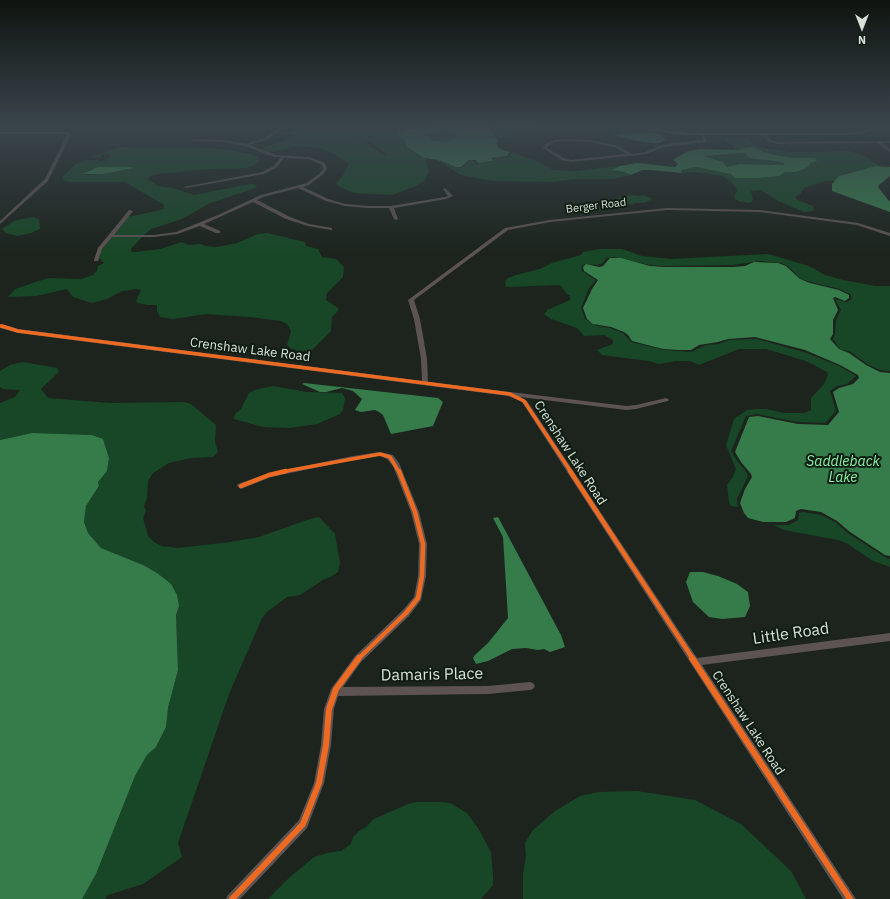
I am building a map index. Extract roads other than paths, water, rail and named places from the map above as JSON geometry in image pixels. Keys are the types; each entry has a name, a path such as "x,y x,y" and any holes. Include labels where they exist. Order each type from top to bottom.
{"street":[{"path":"0,223 42,185 52,169"},
{"path":"186,187 263,173 271,169"},
{"path":"110,236 164,236 200,224 272,193 308,184 325,169"},
{"path":"300,187 327,200 345,205 368,207 391,206 451,196 445,189"},
{"path":"253,200 288,218 308,225 330,228"},
{"path":"391,206 396,219"},
{"name":"Berger Road","path":"425,383 426,371 424,359 417,320 411,300 507,229 550,221 666,209 760,211 858,224 890,235"},
{"path":"96,260 100,249 131,211"},
{"path":"200,224 218,232"},
{"name":"Crenshaw Lake Road","path":"0,326 18,331 510,394 524,401 850,899"},
{"path":"510,394 626,408 666,400"},
{"path":"232,899 303,824 319,782 326,745 329,709 336,689 358,660 406,613 418,598 422,576 423,544 415,512 396,465 390,457 380,454 353,458 269,476 240,486"},
{"name":"Little Road","path":"696,662 890,637"},
{"name":"Damaris Place","path":"335,692 488,690 530,686"}],"water":[{"path":"94,169 128,169 104,174 82,174"},
{"path":"686,169 681,170 682,173 642,170 631,175 612,170"},
{"path":"706,169 804,169 797,172 785,172 779,176 757,178 735,178 731,174"},
{"path":"865,169 890,169 890,176 878,187 890,202 890,212 832,191 832,184 839,176"},
{"name":"Saddleback Lake","path":"610,258 621,258 650,266 665,267 734,267 745,266 754,262 778,263 786,266 800,279 839,290 849,295 849,298 845,301 835,297 833,298 838,310 833,320 833,334 830,339 839,349 849,353 866,365 880,372 890,373 890,556 885,555 850,532 837,521 821,512 801,509 796,511 795,518 786,522 763,522 748,518 740,503 745,489 752,477 735,452 749,417 758,416 798,424 828,425 839,412 833,392 839,388 853,384 859,378 858,375 840,365 805,350 755,337 728,339 699,345 691,350 663,349 632,341 624,332 611,327 593,324 587,319 583,308 598,280 584,271 583,267 586,264 599,267 603,266"},
{"path":"304,383 438,398 443,402 433,426 391,434 383,415 379,412 375,410 361,412 355,410 362,399 353,391 342,388 320,392 302,384"},
{"path":"32,433 92,435 103,439 109,458 107,471 98,482 99,486 86,506 84,522 88,533 101,548 143,565 157,573 171,584 177,595 179,606 176,615 178,670 168,708 166,727 156,747 147,755 135,776 96,874 82,899 0,899 0,440"},
{"path":"498,517 561,635 565,647 550,652 544,649 512,649 488,661 476,664 473,658 475,655 488,643 508,618 503,537 493,518"},
{"path":"690,572 703,572 718,576 737,584 748,592 750,606 745,617 722,619 709,617 693,602 686,582"}]}
